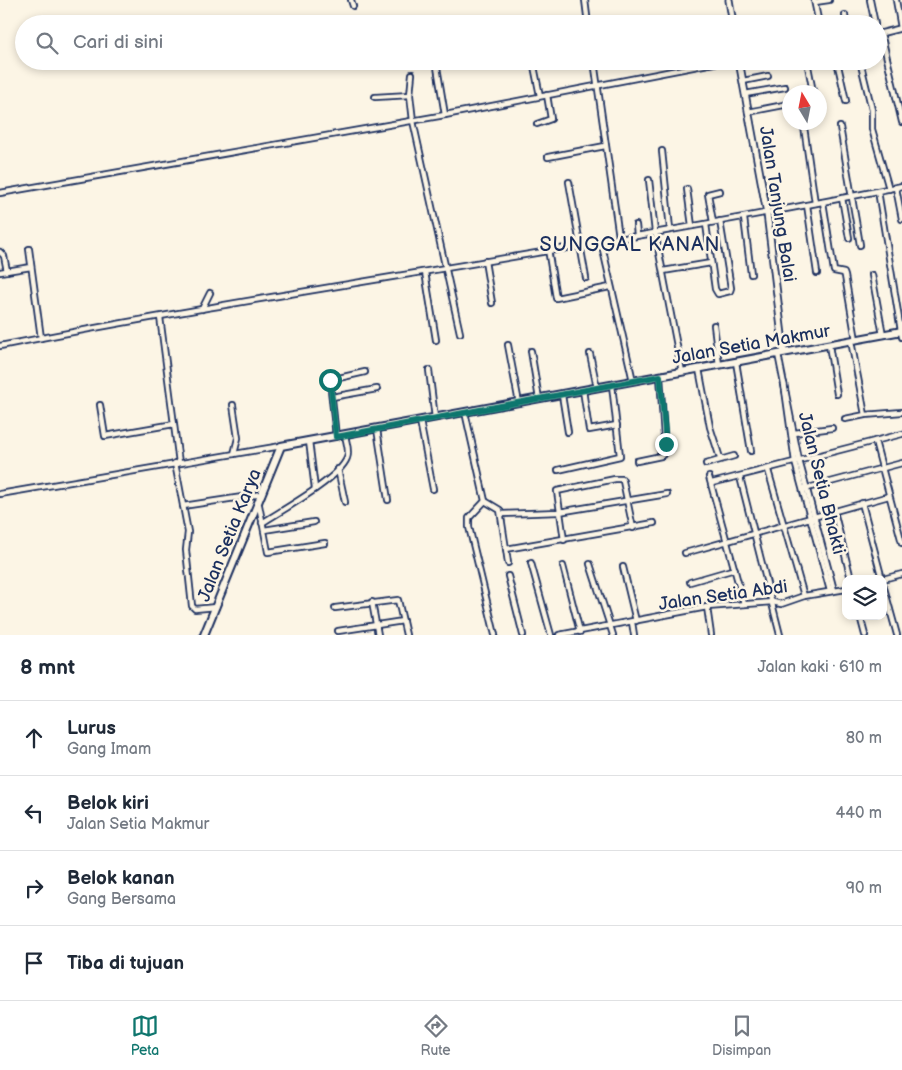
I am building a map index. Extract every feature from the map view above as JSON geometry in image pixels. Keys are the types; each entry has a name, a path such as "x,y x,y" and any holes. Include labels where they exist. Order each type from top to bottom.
{"main road":[{"name":"Jalan Setia Makmur","path":"281,446 829,344 902,333"},
{"name":"Jalan Setia Karya","path":"204,635 259,505 281,446"}],"street":[{"path":"351,0 353,6"},
{"path":"584,0 586,15"},
{"path":"729,0 732,15"},
{"path":"817,15 815,1 829,0"},
{"path":"870,0 873,15"},
{"path":"887,31 902,28 896,0"},
{"path":"887,61 902,122"},
{"path":"437,70 445,116"},
{"path":"535,70 540,96"},
{"path":"595,70 619,237"},
{"path":"0,193 445,116 676,70"},
{"name":"Jalan Tanjung Balai","path":"741,70 766,213 781,353"},
{"path":"809,70 812,85"},
{"path":"839,70 846,100"},
{"path":"862,70 872,110 872,129 889,189"},
{"path":"412,74 410,95 413,121 460,333"},
{"path":"743,81 768,76"},
{"path":"745,94 782,88"},
{"path":"375,97 410,95"},
{"path":"536,124 551,119 547,95"},
{"path":"748,112 782,105"},
{"path":"840,127 860,245"},
{"path":"804,130 816,203"},
{"path":"548,157 605,146"},
{"path":"662,151 670,229"},
{"path":"649,180 655,232 682,372"},
{"path":"569,182 586,278"},
{"path":"0,346 548,249 744,218 902,186"},
{"path":"896,188 902,219"},
{"path":"687,189 692,226"},
{"path":"713,222 708,194 720,191"},
{"path":"878,191 902,333"},
{"path":"842,198 849,238"},
{"path":"823,202 834,271 845,276 865,416"},
{"path":"807,205 817,273"},
{"path":"744,218 751,274"},
{"path":"706,224 711,263 716,292 718,294 730,291 720,221"},
{"path":"636,225 637,235"},
{"path":"601,240 610,287 633,381"},
{"path":"28,249 41,338"},
{"path":"548,249 556,298 610,287"},
{"path":"0,252 4,256 7,271"},
{"path":"485,261 492,303"},
{"path":"663,271 711,263"},
{"path":"0,272 31,267"},
{"path":"425,272 436,340"},
{"path":"872,275 883,335"},
{"path":"202,309 210,297 210,293"},
{"path":"160,317 174,424 177,463 188,532 186,550 192,606 195,609 216,607"},
{"path":"714,325 719,365"},
{"path":"829,344 838,394"},
{"path":"508,345 519,403"},
{"path":"531,352 539,399"},
{"name":"Jalan Setia Bhakti","path":"781,353 797,461 832,591"},
{"path":"590,354 597,388"},
{"path":"736,362 751,451"},
{"path":"699,369 710,427 720,458"},
{"path":"429,370 436,418"},
{"path":"336,437 331,379 365,372"},
{"path":"637,461 665,454 660,376"},
{"path":"558,470 620,456 612,385"},
{"path":"332,397 377,389"},
{"path":"583,390 589,430 617,425"},
{"path":"562,395 568,432"},
{"path":"100,405 105,436 174,424"},
{"path":"233,405 238,438 234,454"},
{"path":"465,412 485,501"},
{"path":"845,419 902,412"},
{"name":"Jalan Setia Bhakti","path":"789,417 794,433 797,461"},
{"path":"420,421 433,489"},
{"path":"794,433 832,428"},
{"path":"377,429 388,500"},
{"path":"712,483 902,434"},
{"path":"262,524 315,489 338,468 348,454 345,435"},
{"path":"875,440 902,543"},
{"path":"309,441 315,489"},
{"path":"0,494 281,446"},
{"path":"706,464 720,458 734,456"},
{"path":"804,489 902,463"},
{"path":"338,468 345,502"},
{"path":"768,470 782,527 804,596"},
{"path":"709,476 744,604"},
{"path":"740,477 780,635"},
{"path":"564,540 557,494 559,489 615,479 622,479 633,528"},
{"path":"183,506 263,494"},
{"path":"501,514 559,512 666,494"},
{"path":"685,552 756,535 889,496"},
{"path":"485,501 497,507 501,514 508,563"},
{"path":"485,501 469,518 468,527 495,635"},
{"path":"862,503 881,575"},
{"path":"259,505 267,551 271,553 325,543"},
{"path":"834,511 850,575"},
{"path":"264,530 314,522"},
{"path":"506,550 654,523"},
{"path":"531,563 551,635"},
{"path":"590,564 613,635"},
{"path":"562,566 580,632"},
{"path":"623,567 634,622 634,635"},
{"path":"690,582 735,569"},
{"path":"887,578 902,574"},
{"path":"508,576 523,635"},
{"name":"Jalan Setia Abdi","path":"559,635 707,607 773,602 781,604 804,596 842,590"},
{"path":"887,599 897,635"},
{"path":"335,608 398,600 406,635"},
{"path":"372,602 378,635"},
{"path":"707,607 711,635"},
{"path":"861,620 865,635"},
{"path":"338,631 403,621"}],"district":[{"name":"SUNGGAL KANAN","path":"630,244"}],"route":[{"path":"330,380 336,437 481,408 519,403 660,376 666,444"}]}
